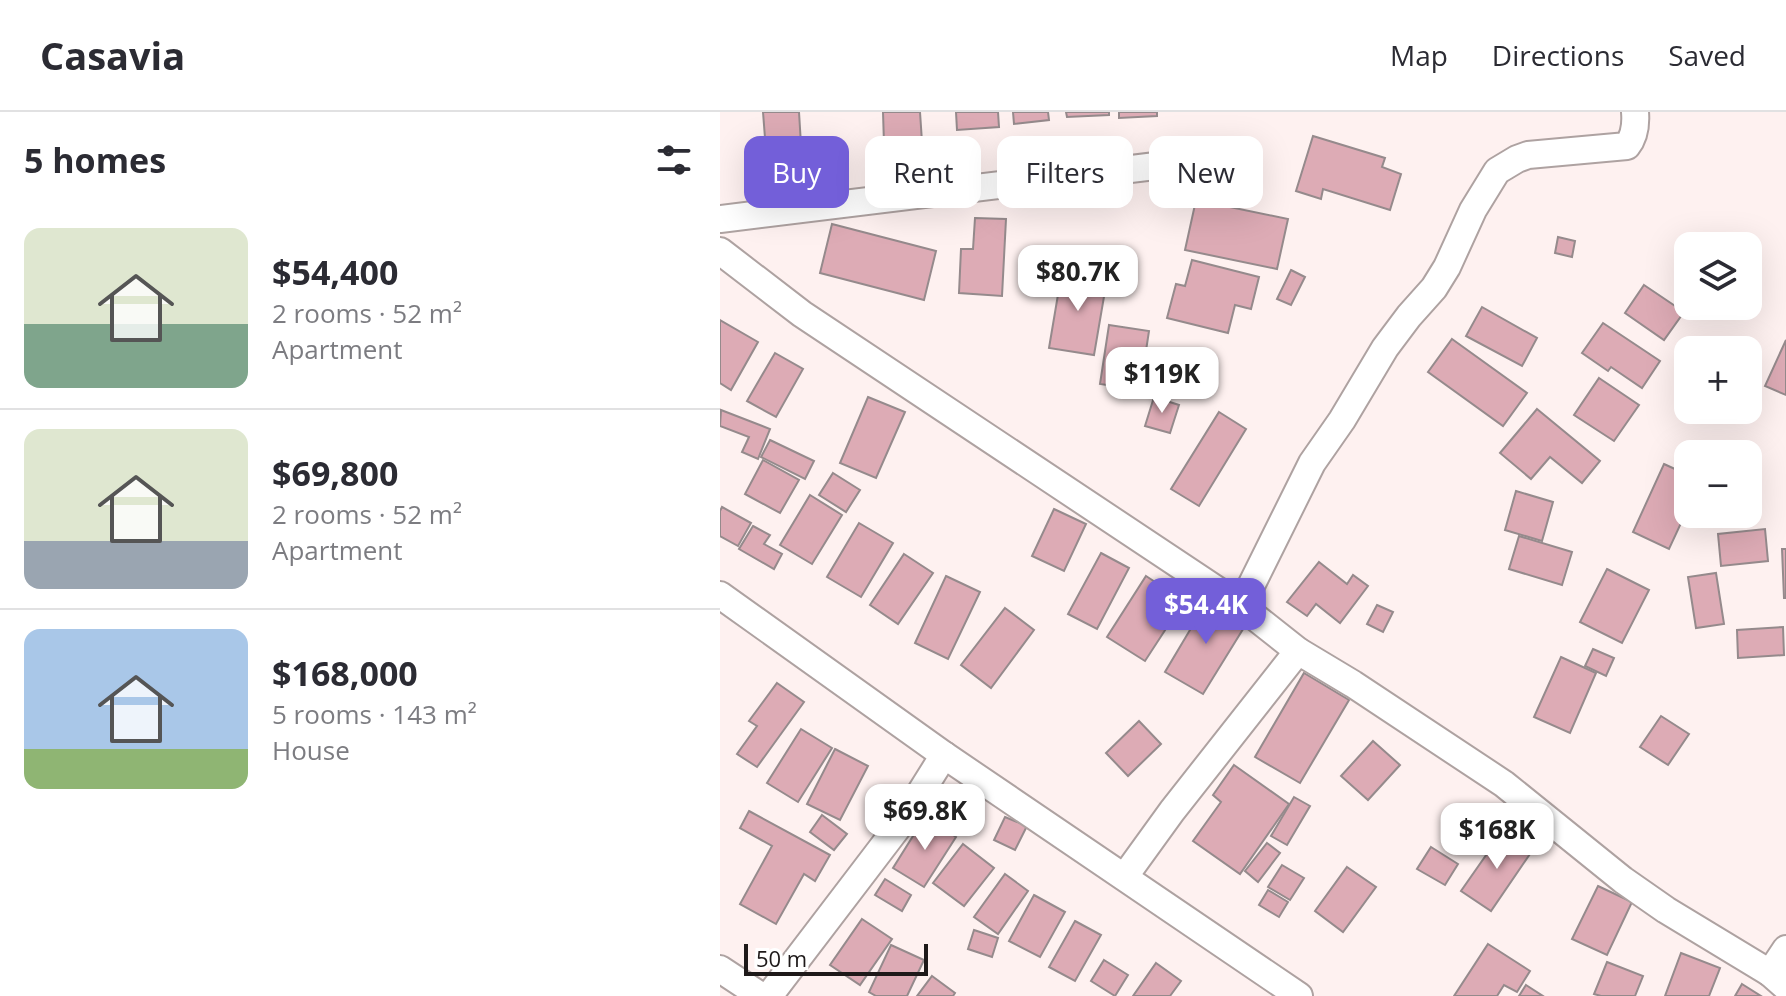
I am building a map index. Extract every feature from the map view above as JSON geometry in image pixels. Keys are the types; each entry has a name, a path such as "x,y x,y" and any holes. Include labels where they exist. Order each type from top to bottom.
{"street":[{"path":"1241,606 1312,463 1385,348 1434,288 1473,210 1497,171 1528,155 1627,146 1633,136 1635,112"},
{"path":"720,219 1149,167"},
{"path":"720,251 802,314 1241,606 1298,651 1504,784 1623,880 1666,910 1778,980 1786,949"},
{"path":"720,595 944,755 1299,996"},
{"path":"1125,876 1298,651"},
{"path":"769,996 904,819 944,755"},
{"path":"720,969 761,996"}],"building":[{"path":"763,112 799,112 800,136 765,136"},
{"path":"883,112 920,112 922,136 884,136"},
{"path":"956,112 998,112 999,127 957,130"},
{"path":"1013,112 1048,112 1049,120 1014,124"},
{"path":"1066,112 1109,112 1109,115 1067,117"},
{"path":"1119,112 1157,112 1157,116 1119,118"},
{"path":"1313,136 1385,158 1382,167 1401,174 1390,210 1323,189 1321,199 1296,191"},
{"path":"1194,208 1235,208 1288,219 1277,269 1185,250"},
{"path":"975,218 1006,219 1002,296 959,293 961,249 973,249"},
{"path":"832,224 936,251 924,300 820,273"},
{"path":"1558,237 1575,241 1572,257 1555,253"},
{"path":"1192,260 1259,277 1251,309 1235,305 1228,333 1167,318 1176,284 1185,286"},
{"path":"1291,270 1305,277 1291,305 1277,299"},
{"path":"1062,271 1107,279 1094,355 1049,348"},
{"path":"1644,285 1674,305 1674,320 1678,320 1664,340 1625,313"},
{"path":"1482,307 1537,338 1522,366 1466,336"},
{"path":"720,320 758,342 731,390 720,383"},
{"path":"1603,323 1660,361 1642,388 1611,367 1608,371 1582,353"},
{"path":"1109,325 1149,331 1140,390 1100,384"},
{"path":"1452,339 1527,393 1503,426 1428,372"},
{"path":"1786,340 1786,395 1765,386"},
{"path":"775,353 803,369 776,417 747,401"},
{"path":"1599,378 1639,405 1614,441 1574,415"},
{"path":"868,397 905,412 876,478 840,463"},
{"path":"1154,397 1179,405 1170,433 1145,426"},
{"path":"1537,409 1600,461 1582,483 1550,457 1531,479 1500,453"},
{"path":"721,410 770,429 758,459 742,452 749,437 720,426"},
{"path":"1219,412 1246,429 1199,506 1171,489"},
{"path":"770,440 814,461 805,479 761,457"},
{"path":"763,460 799,480 780,513 745,494"},
{"path":"1664,464 1674,469 1674,528 1679,528 1669,549 1633,532"},
{"path":"833,473 860,490 846,512 819,495"},
{"path":"1516,491 1553,502 1542,541 1505,530"},
{"path":"810,495 842,515 812,564 780,545"},
{"path":"722,507 751,523 738,546 720,536"},
{"path":"1054,509 1086,524 1064,571 1032,556"},
{"path":"859,523 893,543 861,597 827,577"},
{"path":"753,526 770,535 764,544 782,554 774,569 739,549"},
{"path":"1765,529 1768,561 1721,566 1718,534"},
{"path":"1519,536 1572,552 1562,585 1509,569"},
{"path":"1782,549 1786,549 1786,598 1784,598"},
{"path":"1101,553 1129,568 1097,629 1068,614"},
{"path":"904,554 933,573 898,624 870,605"},
{"path":"1319,562 1347,584 1353,575 1368,586 1340,623 1316,604 1307,616 1287,602"},
{"path":"1607,569 1649,590 1622,643 1580,622"},
{"path":"1716,573 1724,624 1696,628 1688,577"},
{"path":"946,576 980,592 948,659 915,643"},
{"path":"1146,576 1184,601 1145,661 1107,637"},
{"path":"1209,598 1248,621 1203,694 1165,672"},
{"path":"1377,605 1393,612 1383,632 1367,624"},
{"path":"1005,608 1034,630 991,688 961,665"},
{"path":"1783,627 1784,655 1738,658 1737,630"},
{"path":"1593,649 1614,658 1606,676 1585,666"},
{"path":"1561,657 1596,673 1570,733 1534,717"},
{"path":"1304,673 1349,700 1300,783 1255,757"},
{"path":"777,683 804,702 757,767 737,754 757,726 749,721"},
{"path":"1661,716 1689,734 1668,765 1640,747"},
{"path":"1139,721 1161,744 1128,776 1106,753"},
{"path":"801,729 832,748 798,802 767,783"},
{"path":"1373,741 1400,765 1368,800 1341,776"},
{"path":"835,749 868,766 840,820 807,804"},
{"path":"1234,765 1289,804 1240,874 1193,841 1221,802 1213,795"},
{"path":"1294,797 1310,806 1287,845 1271,836"},
{"path":"749,811 830,855 815,881 804,874 776,924 740,904 772,846 740,828"},
{"path":"822,815 847,834 834,850 810,832"},
{"path":"925,817 956,837 924,887 893,868"},
{"path":"1005,817 1027,826 1015,850 994,840"},
{"path":"1503,831 1532,851 1491,911 1461,891"},
{"path":"1267,843 1280,853 1258,882 1245,871"},
{"path":"963,844 994,868 964,906 933,883"},
{"path":"1431,847 1458,864 1445,885 1417,869"},
{"path":"1282,865 1304,878 1290,900 1268,887"},
{"path":"1347,867 1376,887 1343,932 1315,911"},
{"path":"1005,874 1028,891 998,934 974,917"},
{"path":"885,879 911,895 902,911 875,895"},
{"path":"1598,886 1632,902 1607,955 1572,939"},
{"path":"1268,890 1288,902 1279,917 1259,905"},
{"path":"1034,895 1065,912 1040,957 1009,941"},
{"path":"862,919 892,939 860,985 830,965"},
{"path":"1075,921 1101,935 1075,981 1049,967"},
{"path":"974,930 998,938 992,957 968,949"},
{"path":"1488,944 1530,971 1517,992 1504,985 1497,996 1454,996"},
{"path":"891,945 924,960 907,996 876,996 869,992"},
{"path":"1681,953 1720,968 1709,996 1665,996"},
{"path":"1104,960 1128,975 1115,996 1091,981"},
{"path":"1607,962 1643,976 1635,996 1594,994"},
{"path":"1156,963 1181,981 1170,996 1133,996"},
{"path":"932,976 955,993 953,996 917,996"},
{"path":"1742,984 1761,996 1735,996"},
{"path":"1526,985 1543,996 1519,996"}]}
